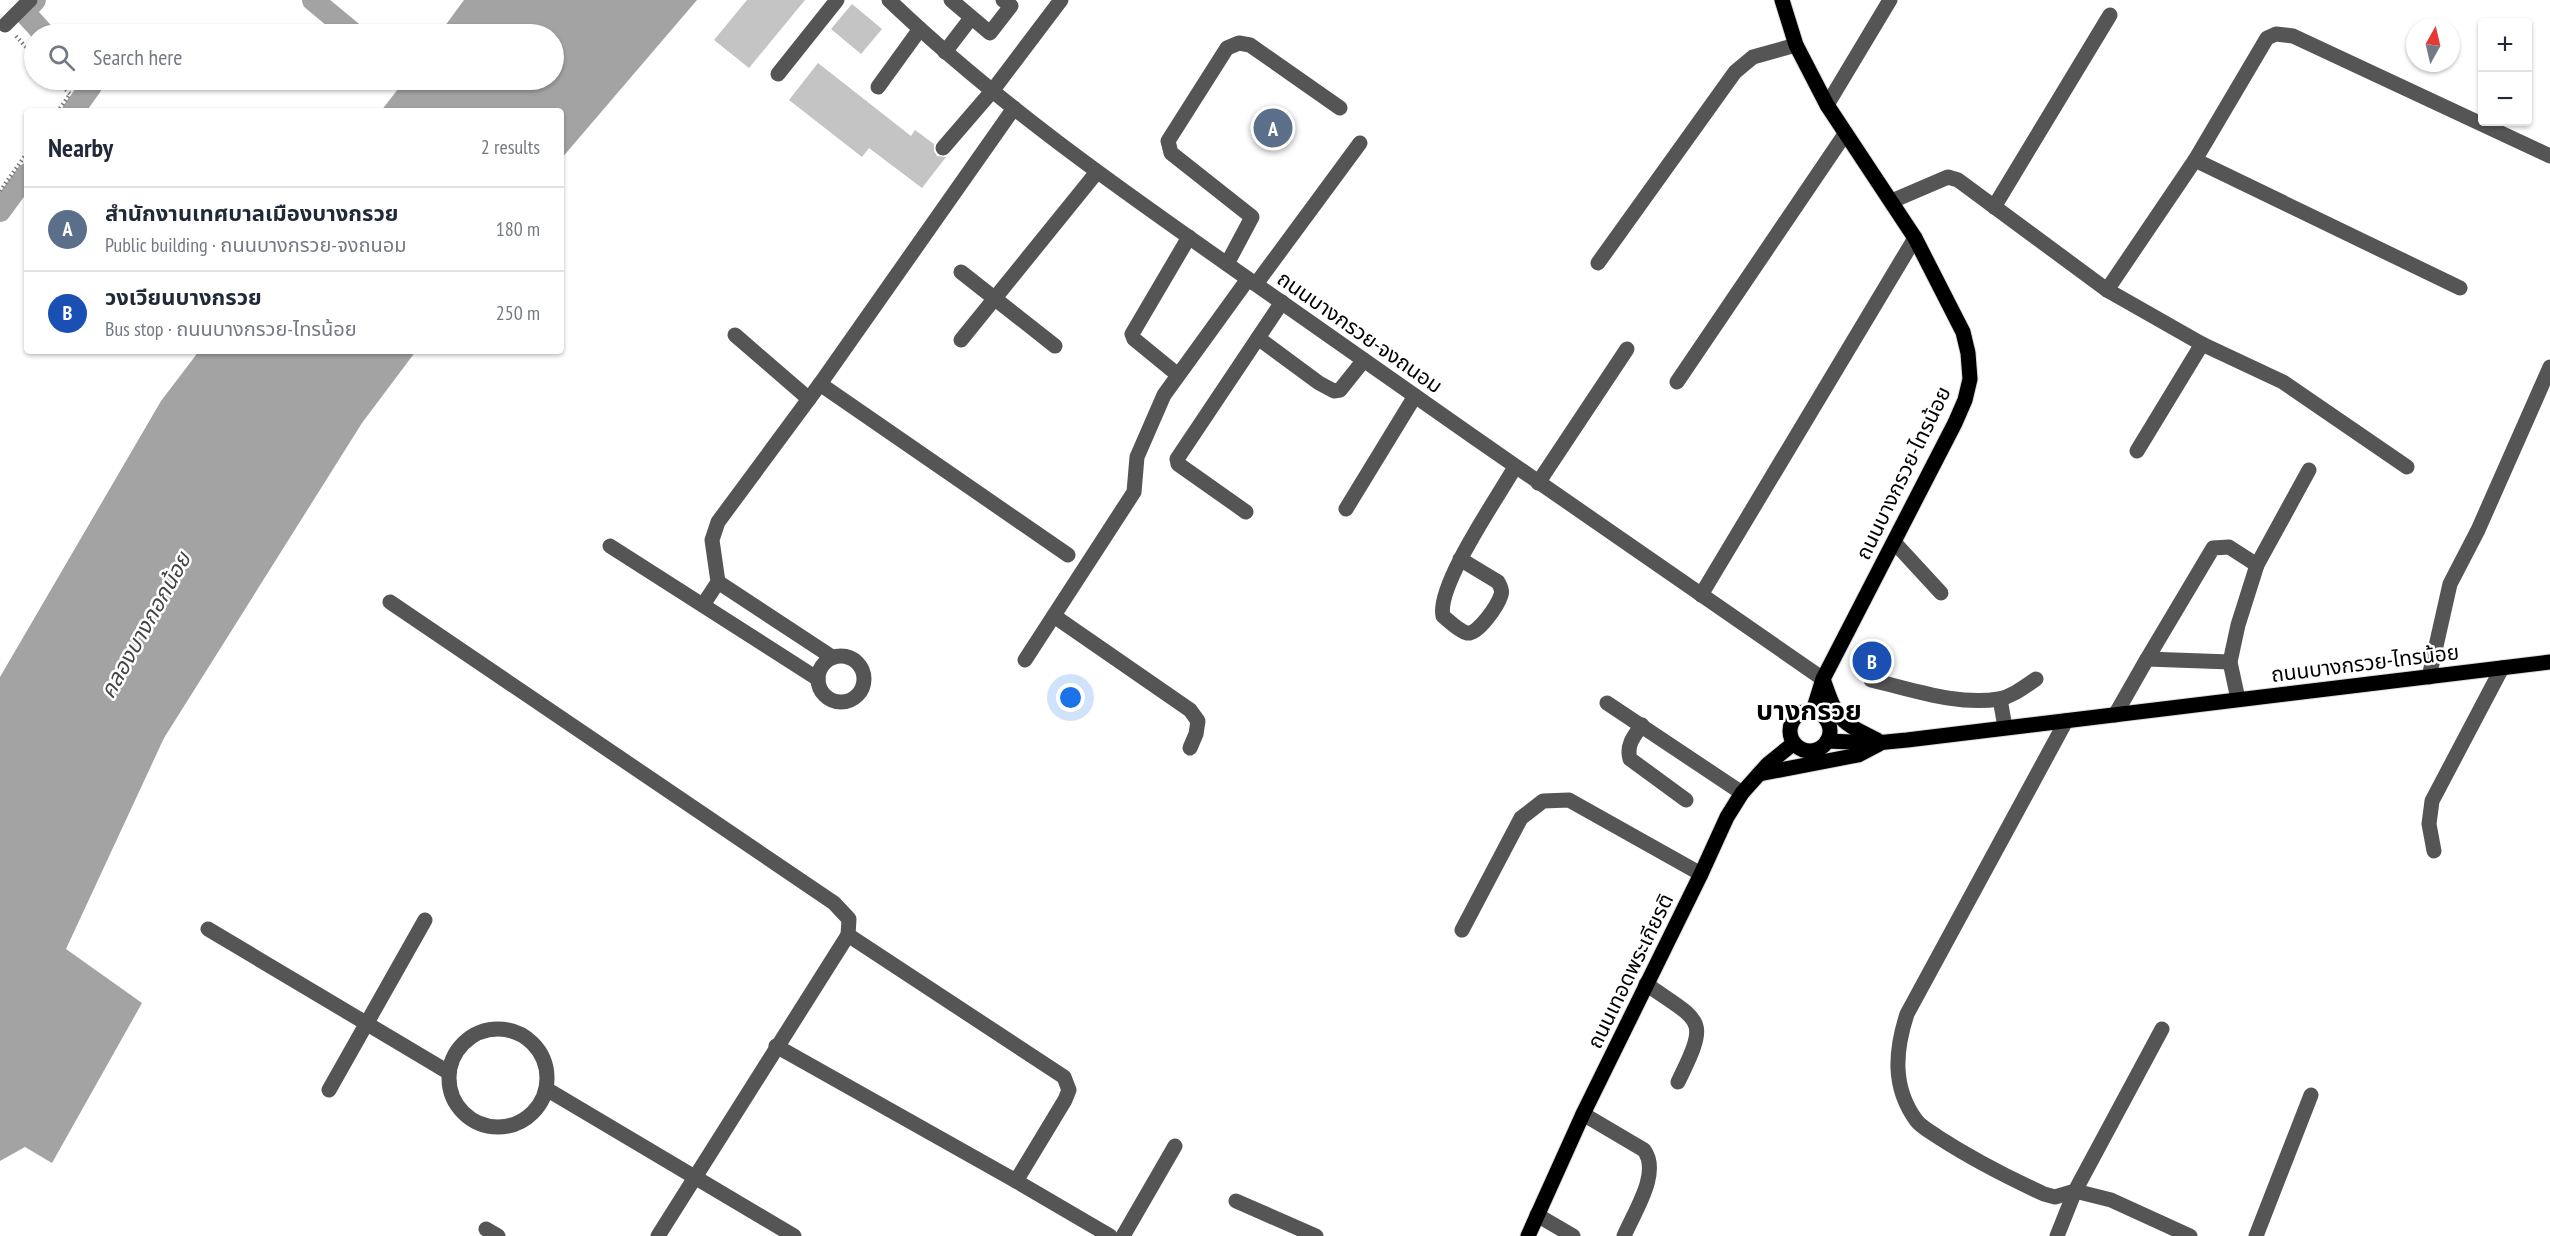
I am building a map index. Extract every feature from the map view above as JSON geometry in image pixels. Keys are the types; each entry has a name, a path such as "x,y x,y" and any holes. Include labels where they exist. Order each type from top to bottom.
{"main road":[{"name":"ถนนบางกรวย-ไทรน้อย","path":"1782,0 1797,45 1827,105 1915,238 1963,332 1968,353 1970,379 1965,400 1955,423 1823,679 1813,711"},
{"name":"ถนนบางกรวย-ไทรน้อย","path":"1827,741 1882,742 2550,662"},
{"path":"1823,679 1833,709 1847,725 1882,742"},
{"path":"1813,711 1826,719 1829,726 1827,741 1815,750 1807,750 1794,743 1790,729 1793,721 1805,712 1813,711"},
{"path":"1759,774 1858,755 1882,742"},
{"name":"ถนนเทอดพระเกียรติ","path":"1528,1236 1583,1114 1727,817 1742,793 1768,764 1794,743"}],"street":[{"path":"5,25 30,0"},
{"path":"778,74 837,0"},
{"name":"ถนนบางกรวย-จงถนอม","path":"889,0 945,52 1097,172 1515,467 1823,679"},
{"path":"951,0 990,33 1011,6 1003,0"},
{"path":"943,148 993,90 1061,0"},
{"path":"1827,105 1890,0"},
{"path":"1994,207 2110,15"},
{"path":"945,52 971,18"},
{"path":"878,87 920,29"},
{"path":"2107,290 2195,160 2267,38 2276,34 2293,36 2550,156"},
{"path":"1227,264 1252,217 1171,153 1168,141 1227,48 1239,43 1250,45 1340,108"},
{"path":"1598,263 1735,72 1753,57 1797,45"},
{"path":"703,605 718,582 712,540 718,522 820,384 1014,108"},
{"path":"1677,382 1845,134"},
{"path":"1025,660 1134,492 1137,457 1164,395 1360,143"},
{"path":"2195,160 2460,288"},
{"path":"961,340 1097,172"},
{"path":"1892,201 1948,177 1958,180 2107,290 2202,344 2283,382 2407,467"},
{"path":"1178,375 1134,339 1132,334 1189,237"},
{"path":"1701,595 1915,238"},
{"path":"961,272 1055,346"},
{"path":"1246,513 1178,464 1177,459 1282,302"},
{"path":"735,335 809,399"},
{"path":"1257,338 1319,383 1334,391 1340,390 1364,360"},
{"path":"2137,451 2202,344"},
{"path":"1538,483 1627,349"},
{"path":"2429,677 2450,584 2478,530 2550,367"},
{"path":"820,384 1068,555"},
{"path":"1346,509 1415,396"},
{"path":"1460,559 1498,582 1502,594 1478,630 1465,633 1443,616 1441,608 1460,559 1515,467"},
{"path":"2238,699 2230,662 2238,625 2257,565 2309,470"},
{"path":"1894,542 1941,593"},
{"path":"610,546 818,678"},
{"path":"2115,715 2213,548 2229,547 2257,565"},
{"path":"718,582 832,657"},
{"path":"390,602 834,903 849,919 848,935 658,1236"},
{"path":"1054,616 1190,710 1198,721 1190,748"},
{"path":"845,656 857,661 864,673 864,686 856,697 844,702 831,700 821,691 818,678 822,666 832,657 845,656"},
{"path":"2147,659 2230,662"},
{"path":"2434,851 2429,824 2432,801 2502,668"},
{"path":"1871,680 1946,697 2000,699 2036,680"},
{"path":"2000,699 2006,728"},
{"path":"1607,703 1642,724 1742,793"},
{"path":"2066,721 1907,1014 1898,1041 1897,1070 1902,1094 1917,1122 1972,1159 2044,1194 2055,1197 2075,1191 2110,1200 2190,1236"},
{"path":"1642,724 1631,742 1628,751 1630,759 1686,800"},
{"path":"1462,930 1521,818 1543,801 1569,800 1701,874"},
{"path":"329,1090 425,920"},
{"path":"208,929 448,1072"},
{"path":"848,935 1064,1077 1069,1090 1065,1100 1016,1181"},
{"path":"1646,984 1688,1013 1696,1022 1698,1031 1696,1045 1678,1082"},
{"path":"507,1029 531,1041 536,1048 546,1063 548,1090 532,1116 504,1128 475,1123 453,1102 448,1072 458,1047 480,1032 507,1029"},
{"path":"2057,1236 2075,1191 2162,1029"},
{"path":"776,1046 1110,1236"},
{"path":"548,1090 794,1236"},
{"path":"2256,1236 2311,1095"},
{"path":"1583,1114 1644,1150 1651,1160 1650,1176 1624,1236"},
{"path":"1123,1236 1175,1146"},
{"path":"1236,1201 1316,1236"},
{"path":"1537,1215 1572,1236"}],"path":[{"path":"5,25 24,45"},
{"path":"60,108 70,94 66,90"},
{"path":"0,191 24,157"}],"water":[{"path":"464,0 697,0 564,155 564,108 383,108 397,90 564,90 564,24 446,24"},
{"name":"คลองบางกอกน้อย","path":"197,354 414,354 362,423 164,738 66,949 142,1003 52,1163 25,1147 0,1161 0,677 161,401"}],"building":[{"path":"747,0 805,0 749,68 714,40"},
{"path":"852,4 882,29 861,54 831,29"},
{"path":"818,63 911,136 915,130 934,144 937,156 946,157 922,188 869,148 862,157 789,100"}],"waterway":[{"path":"35,0 24,12 35,24"},
{"path":"313,0 342,24"},
{"path":"75,108 88,90"},
{"path":"0,211 24,178"}],"place":[{"name":"สำนักงานเทศบาลเมืองบางกรวย","path":"1273,128"},
{"name":"วงเวียนบางกรวย","path":"1872,661"}],"district":[{"name":"บางกรวย","path":"1809,710"}]}
